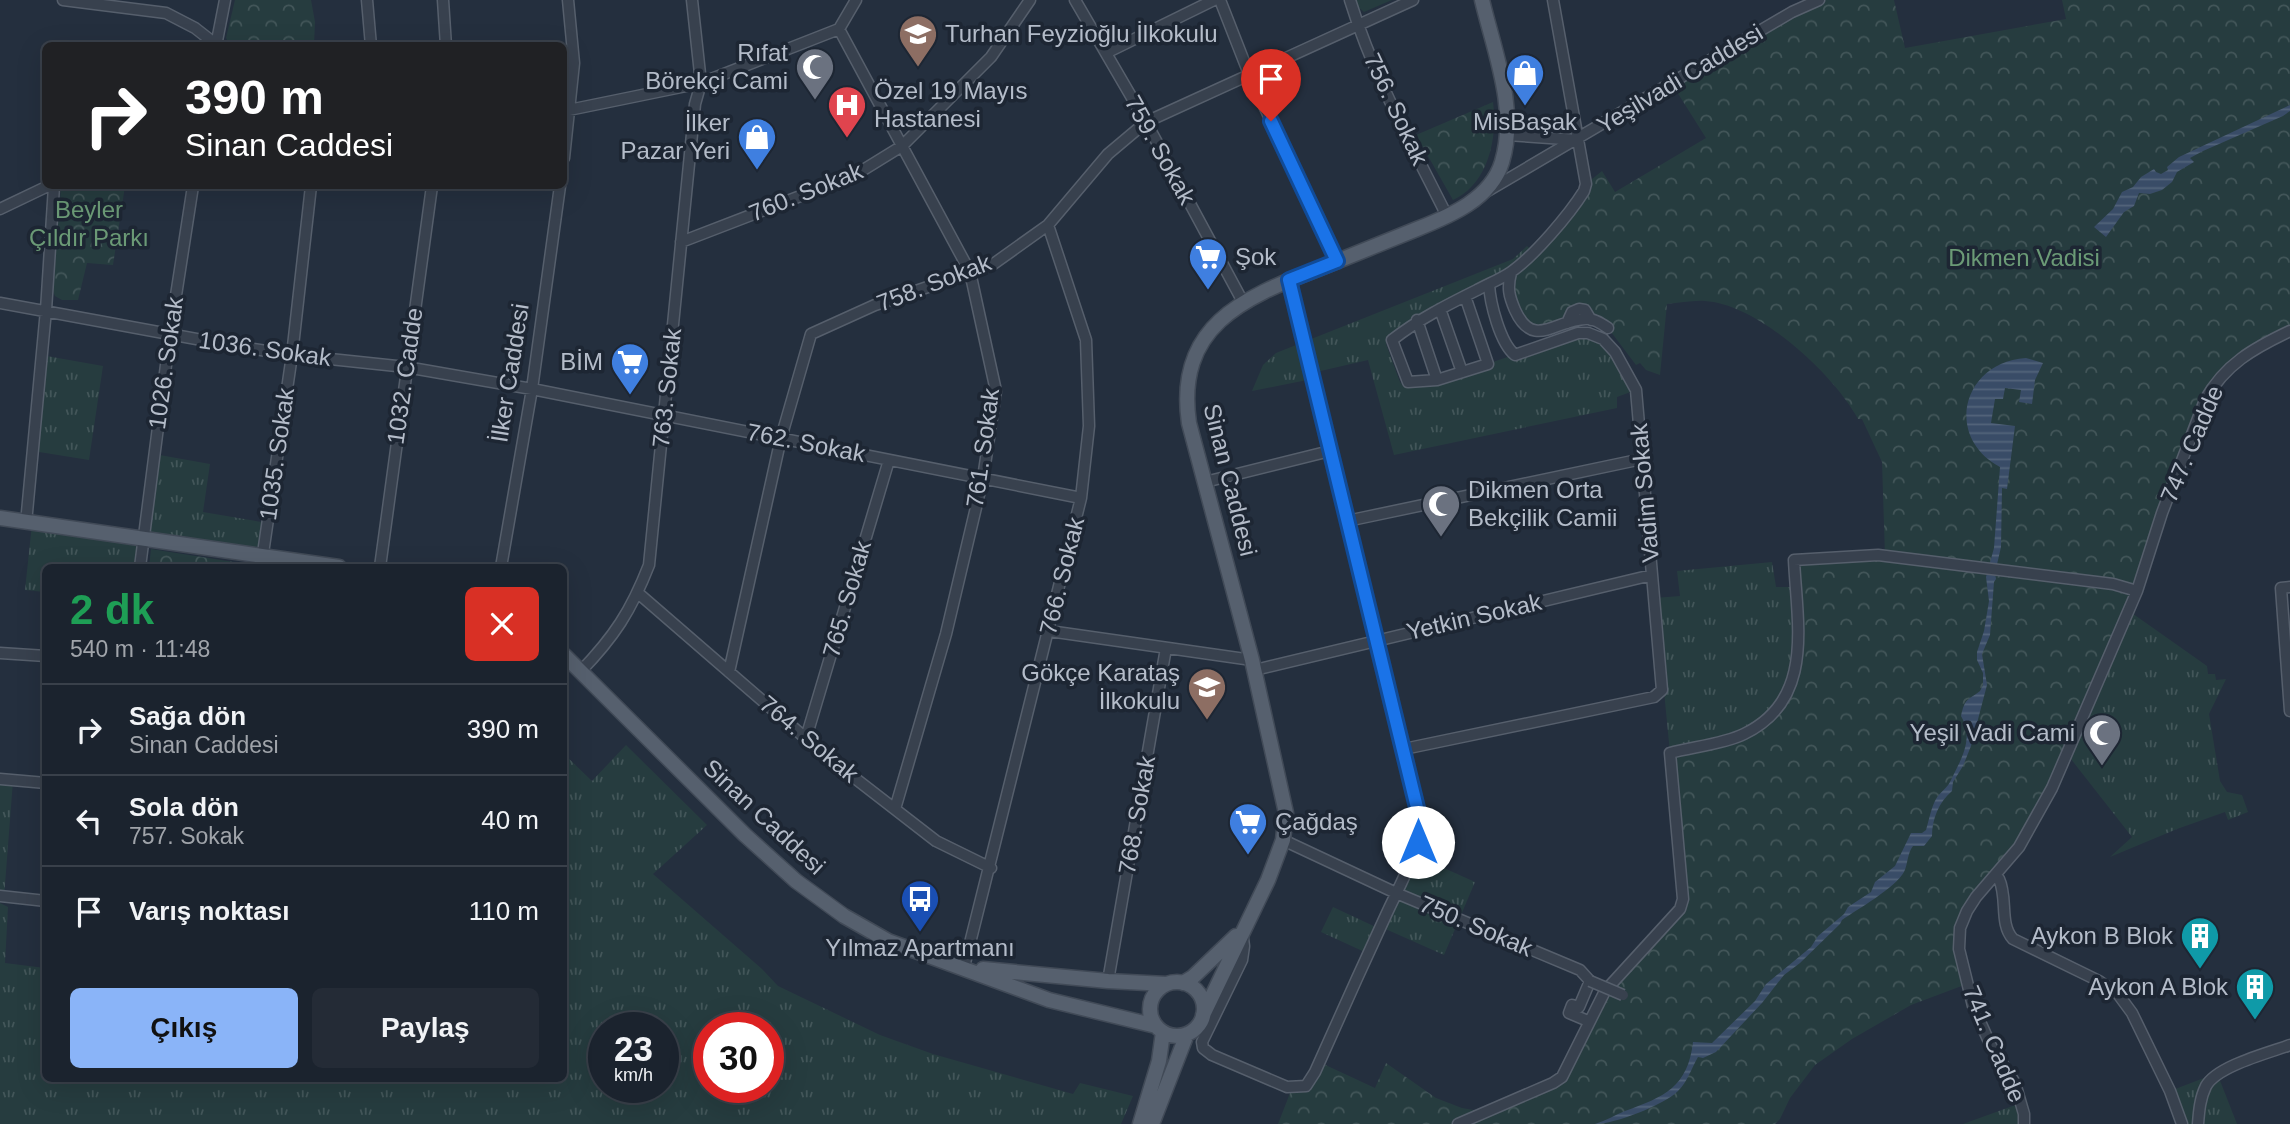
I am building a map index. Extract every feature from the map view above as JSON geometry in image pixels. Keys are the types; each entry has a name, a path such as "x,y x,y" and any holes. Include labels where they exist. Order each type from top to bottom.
{"main road":[{"name":"Sinan Caddesi","path":"1203,1015 1268,880 1283,840 1286,813 1254,665 1189,423 1187,381 1203,338 1228,312 1243,302 1289,280 1447,216 1481,196 1495,178 1502,163 1508,120 1503,86 1482,0"},
{"path":"0,518 261,562 292,564"},
{"name":"Sinan Caddesi","path":"567,658 744,835 796,881 844,916 888,940 1049,1000 1159,1029"},
{"name":"Sinan Caddesi","path":"1183,983 1193,977 1242,931"},
{"name":"Sinan Caddesi","path":"964,967 1166,984"},
{"path":"1148,1119 1159,1061 1159,1029 1150,1011 1150,1002 1159,988 1166,984 1183,983 1197,992 1203,1015 1194,1030 1187,1034 1170,1035 1159,1029"},
{"path":"1148,1119 1187,1034"}],"street":[{"path":"63,0 166,13 195,28 212,42"},
{"path":"217,42 225,0"},
{"path":"367,0 371,42"},
{"path":"443,0 446,42"},
{"path":"568,0 574,62 567,111 701,83 839,29 856,0"},
{"name":"763. Sokak","path":"580,672 603,648 634,603 649,565 695,104 701,83 692,0"},
{"path":"841,0 847,15"},
{"name":"760. Sokak","path":"681,242 855,175 902,146 991,57 1030,0"},
{"name":"759. Sokak","path":"1075,0 1146,122 1243,302"},
{"path":"1106,52 1214,0"},
{"path":"1220,0 1249,74 1337,261"},
{"name":"756. Sokak","path":"1350,0 1358,25 1403,127 1447,216"},
{"name":"758. Sokak","path":"729,672 781,438 811,334 875,305 992,265 1048,225 1108,154 1146,122 1413,0"},
{"path":"1465,296 1488,363 1437,380 1408,382 1392,340 1418,320 1465,296 1511,273 1534,252 1584,191 1586,184 1553,0"},
{"name":"Yeşilvadi Caddesi","path":"1481,196 1792,12 1819,0"},
{"name":"761. Sokak","path":"839,29 970,272 996,391 983,478 946,634 895,809"},
{"name":"Yeşilvadi Caddesi","path":"1507,135 1578,140"},
{"path":"0,209 42,189"},
{"path":"26,523 46,310 54,189"},
{"name":"1026. Sokak","path":"140,564 170,334 193,189"},
{"name":"1035. Sokak","path":"261,562 292,355 311,189"},
{"name":"1032. Cadde","path":"380,564 432,189"},
{"name":"İlker Caddesi","path":"503,564 532,389 560,189"},
{"name":"766. Sokak","path":"964,967 991,868 1081,498 1090,426 1086,340 1048,225"},
{"path":"1511,273 1508,293 1524,325 1530,330 1540,332 1567,323 1572,312 1578,309 1585,310 1591,320 1608,328"},
{"path":"1242,931 1242,960 1202,1041 1203,1048 1212,1055 1287,1087 1306,1086 1315,1072 1396,893 1420,830 1404,749 1289,280"},
{"name":"Vadim Sokak","path":"1404,749 1654,697 1662,690 1634,383 1615,352 1603,339 1588,333 1578,333 1515,355 1506,348 1489,294 1489,284"},
{"name":"1036. Sokak","path":"0,303 292,355 406,367 532,389"},
{"path":"1440,309 1462,372"},
{"path":"1418,320 1437,380"},
{"name":"747. Cadde","path":"2137,591 2162,513 2205,400 2215,383 2244,355 2290,331"},
{"name":"762. Sokak","path":"532,389 1081,498"},
{"path":"1205,482 1329,451"},
{"path":"1347,521 1642,459"},
{"name":"765. Sokak","path":"806,738 888,460"},
{"path":"1458,1124 1562,1077 1605,991 1680,909 1683,898 1670,753 1742,735 1763,723 1789,691 1799,656 1794,560 1878,555 2113,584 2137,591"},
{"name":"Yetkin Sokak","path":"1254,665 1653,575"},
{"path":"2286,587 2290,711"},
{"name":"741. Cadde","path":"2024,1124 2024,1114 2015,1083 1991,1046 1973,1006 1959,949 1961,928 1967,911 2020,847 2052,788 2137,591"},
{"name":"764. Sokak","path":"638,593 806,738 936,841 991,868"},
{"path":"1049,631 1166,648 1254,665"},
{"name":"768. Sokak","path":"1108,981 1166,648"},
{"path":"0,653 42,656"},
{"path":"0,779 42,783"},
{"name":"750. Sokak","path":"1283,840 1396,893 1580,970 1590,981 1623,995"},
{"path":"1994,877 2001,882 2006,910 2005,926 2013,939 2110,987 2124,1001 2170,1091 2182,1124"},
{"path":"0,896 42,901"},
{"path":"1588,1021 1569,1013 1572,1005 1580,1007 1590,981"},
{"path":"2198,1124 2203,1096 2217,1073 2290,1045"}],"green space":[{"path":"235,0 311,0 315,22 314,42 228,42 226,38"},
{"path":"1356,0 1392,0 1364,12 1358,7"},
{"name":"Dikmen Vadisi","path":"1819,0 1894,0 1905,48 2066,19 2062,0 2290,0 2290,331 2260,345 2215,383 2137,591 2052,788 1999,874 1960,928 1967,984 1911,1005 1852,1039 1815,1065 1790,1098 1775,1124 1278,1124 1292,1088 1298,1088 1319,1062 1375,1088 1386,1063 1436,1098 1462,1108 1485,1112 1553,1083 1594,1008 1680,909 1670,753 1742,735 1763,723 1795,673 1794,560 1885,556 1882,462 1862,419 1858,419 1847,401 1813,363 1770,328 1748,314 1726,305 1705,301 1667,304 1660,375 1646,370 1640,363 1636,365 1608,328 1597,321 1530,330 1508,284 1586,184 1602,171 1615,192 1706,138 1672,84"},
{"path":"1493,102 1494,130 1488,159 1475,183 1453,200 1416,135"},
{"name":"Beyler Çıldır Parkı","path":"61,189 125,189 113,265 87,263 78,300 62,300 55,296 53,291"},
{"path":"1527,246 1534,252 1511,273 1388,336 1386,344 1400,382 1404,387 1419,387 1578,333 1603,339 1636,390 1617,397 1617,408 1394,455 1368,360 1312,373 1312,379 1252,391 1263,365 1276,353 1513,259"},
{"path":"41,355 103,366 89,460 33,451"},
{"path":"154,454 210,464 203,512 267,523 262,556 142,540"},
{"path":"32,524 142,540 140,564 42,564 42,592 25,590"},
{"path":"151,549 247,564 149,564"},
{"path":"1772,562 1776,587 1795,587 1799,656 1789,691 1742,735 1670,753 1655,598 1680,596 1677,571"},
{"path":"2129,611 2207,666 2208,674 2215,674 2216,680 2226,679 2209,714 2220,781 2227,792 2242,795 2248,812 2228,820 2225,812 2110,857 2132,837 2067,754"},
{"path":"626,745 707,825 653,874 778,986 880,1035 933,1054 1073,1094 1080,1083 1133,1096 1121,1124 0,1124 0,903 8,907 5,963 42,968 42,1082 567,1082 567,757 592,781"},
{"path":"0,779 13,780 4,898 0,896"},
{"path":"1413,854 1475,882 1444,955 1381,927"},
{"path":"1333,907 1380,929 1369,954 1321,932"},
{"path":"2217,1073 2237,1124 2182,1124 2170,1091"},
{"path":"2021,1103 2024,1124 1963,1124"}],"water":[{"path":"2290,105 2290,111 2283,116 2190,158 2194,162 2177,172 2172,182 2162,190 2150,194 2139,193 2134,206 2124,212 2106,237 2094,227 2113,209 2122,192 2133,187 2141,177 2154,169 2161,174 2179,157"},
{"path":"2026,358 2043,363 2035,380 2032,404 2019,402 2021,390 2005,388 2003,399 1995,399 1991,423 2015,426 2007,489 2002,488 2001,547 1995,573 1990,635 1982,654 1987,685 1971,746 1953,782 1952,791 1937,811 1932,836 1924,846 1913,846 1904,872 1899,878 1885,891 1842,920 1800,963 1784,975 1716,1052 1703,1058 1698,1057 1678,1091 1639,1113 1595,1124 1651,1101 1672,1088 1686,1070 1693,1042 1712,1043 1755,1001 1766,984 1811,947 1818,936 1844,914 1848,907 1871,892 1875,882 1895,866 1911,833 1922,833 1926,830 1934,803 1950,782 1965,750 1967,733 1961,716 1964,706 1983,685 1983,673 1977,660 1977,652 1989,601 1986,577 1994,548 2000,467 1982,454 1971,437 1967,420 1968,402 1975,386 1987,372 2004,363"}],"place":[{"name":"Turhan Feyzioğlu İlkokulu","path":"918,68"},
{"name":"Rıfat Börekçi Cami","path":"815,101"},
{"name":"MisBaşak","path":"1525,107"},
{"name":"Özel 19 Mayıs Hastanesi","path":"847,139"},
{"name":"İlker Pazar Yeri","path":"757,171"},
{"name":"Şok","path":"1208,291"},
{"name":"BİM","path":"630,396"},
{"name":"Dikmen Orta Bekçilik Camii","path":"1441,538"},
{"name":"Gökçe Karataş İlkokulu","path":"1207,721"},
{"name":"Yeşil Vadi Cami","path":"2102,767"},
{"name":"Çağdaş","path":"1248,856"},
{"name":"Yılmaz Apartmanı","path":"920,933"},
{"name":"Aykon B Blok","path":"2200,970"},
{"name":"Aykon A Blok","path":"2255,1021"}],"route":[{"path":"1271,121 1337,261 1289,280 1404,749 1420,820 1418,842"}]}
